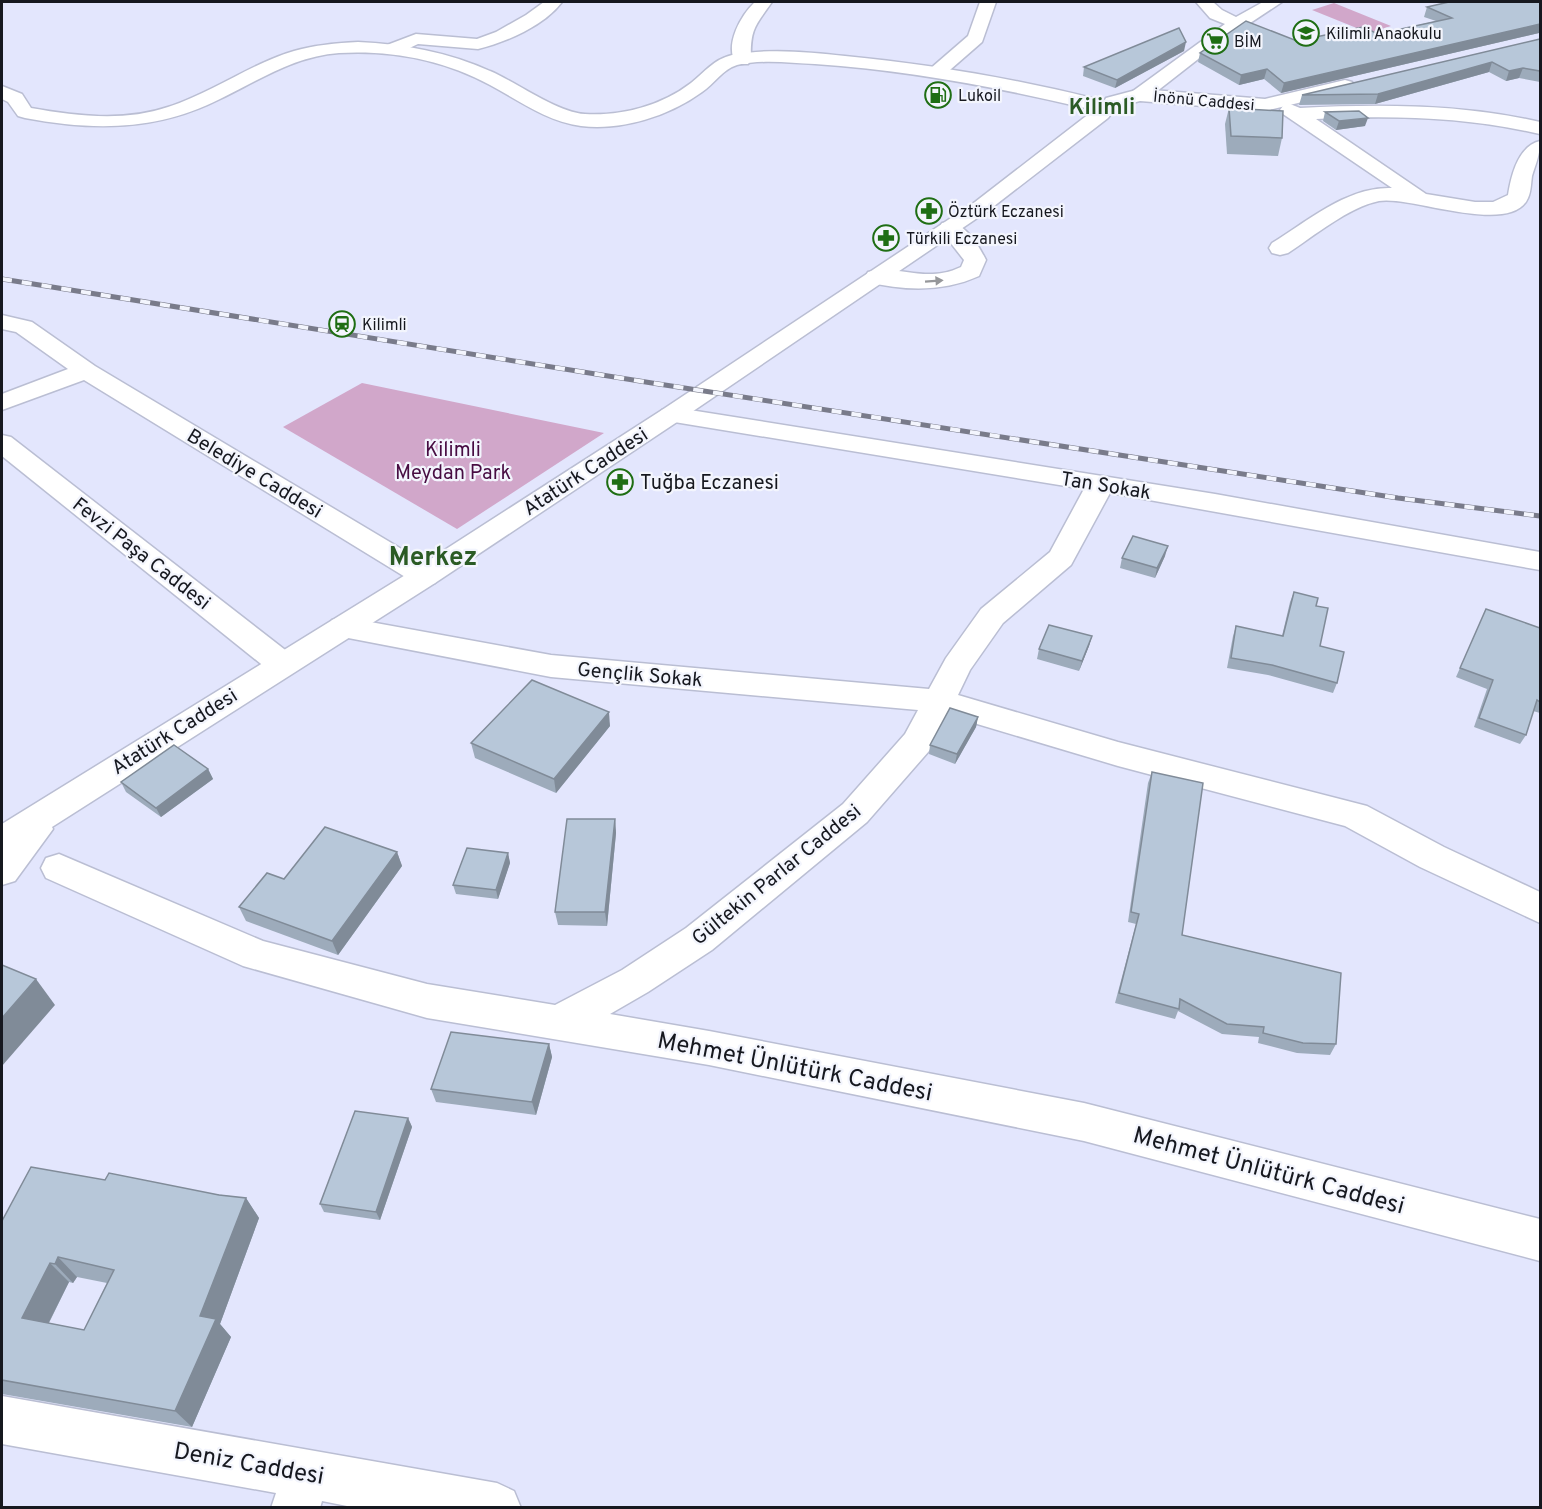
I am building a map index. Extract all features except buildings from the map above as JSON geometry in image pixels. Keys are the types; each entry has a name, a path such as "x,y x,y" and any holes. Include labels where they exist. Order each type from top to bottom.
{"street":[{"path":"393,49 416,39 478,44 502,36 532,19 554,2"},
{"path":"742,60 741,41 745,26 764,2"},
{"path":"937,72 976,38 988,2"},
{"path":"1204,2 1216,14 1236,24"},
{"path":"1140,95 1183,60 1236,24 1274,2"},
{"path":"2,92 15,98 25,112 63,120 103,124 154,118 195,104 281,59 336,48 393,49 434,56 483,74 576,120 612,121 658,110 697,87 725,63 742,60 802,58 892,65 937,72 1100,106"},
{"name":"İnönü Caddesi","path":"1100,106 1140,95 1265,105 1366,81"},
{"path":"1278,102 1410,190 1419,199"},
{"name":"Atatürk Caddesi","path":"2,841 282,663 425,576 671,415 982,206 1100,106"},
{"path":"1297,114 1446,112 1488,117 1540,128"},
{"path":"1280,248 1366,197 1387,194 1473,207 1496,207 1511,204 1518,198 1521,177 1530,158 1540,147"},
{"path":"876,277 930,282 955,278 971,271 975,260 950,228"},
{"name":"Belediye Caddesi","path":"2,322 24,327 86,371 425,576"},
{"path":"2,403 86,371"},
{"name":"Tan Sokak","path":"671,415 1101,484 1434,540 1540,561"},
{"name":"Fevzi Paşa Caddesi","path":"2,443 282,663"},
{"name":"Gültekin Parlar Caddesi","path":"559,1023 635,981 699,939 855,813 917,742 957,666 992,616 1061,558 1101,484"},
{"name":"Gençlik Sokak","path":"343,627 551,666 939,701 1118,754 1355,815 1432,857 1540,908"},
{"name":"Atatürk Caddesi","path":"2,871 54,807"},
{"name":"Mehmet Ünlütürk Caddesi","path":"58,868 256,955 427,1001 709,1048 1084,1122 1540,1240"},
{"name":"Deniz Caddesi","path":"2,1420 301,1490 497,1508"}],"green space":[{"path":"1334,3 1391,26 1369,33 1312,10"},
{"name":"Kilimli Meydan Park","path":"362,383 604,433 457,529 283,427"}],"railway":[{"path":"2,279 652,383 1398,498 1540,516"}],"place":[{"name":"Kilimli Anaokulu","path":"1306,33"},
{"name":"BİM","path":"1215,41"},
{"name":"Lukoil","path":"938,95"},
{"name":"Öztürk Eczanesi","path":"929,211"},
{"name":"Türkili Eczanesi","path":"886,238"},
{"name":"Kilimli","path":"342,324"},
{"name":"Tuğba Eczanesi","path":"620,482"}],"district":[{"name":"Kilimli","path":"1102,106"},
{"name":"Merkez","path":"433,556"}]}
